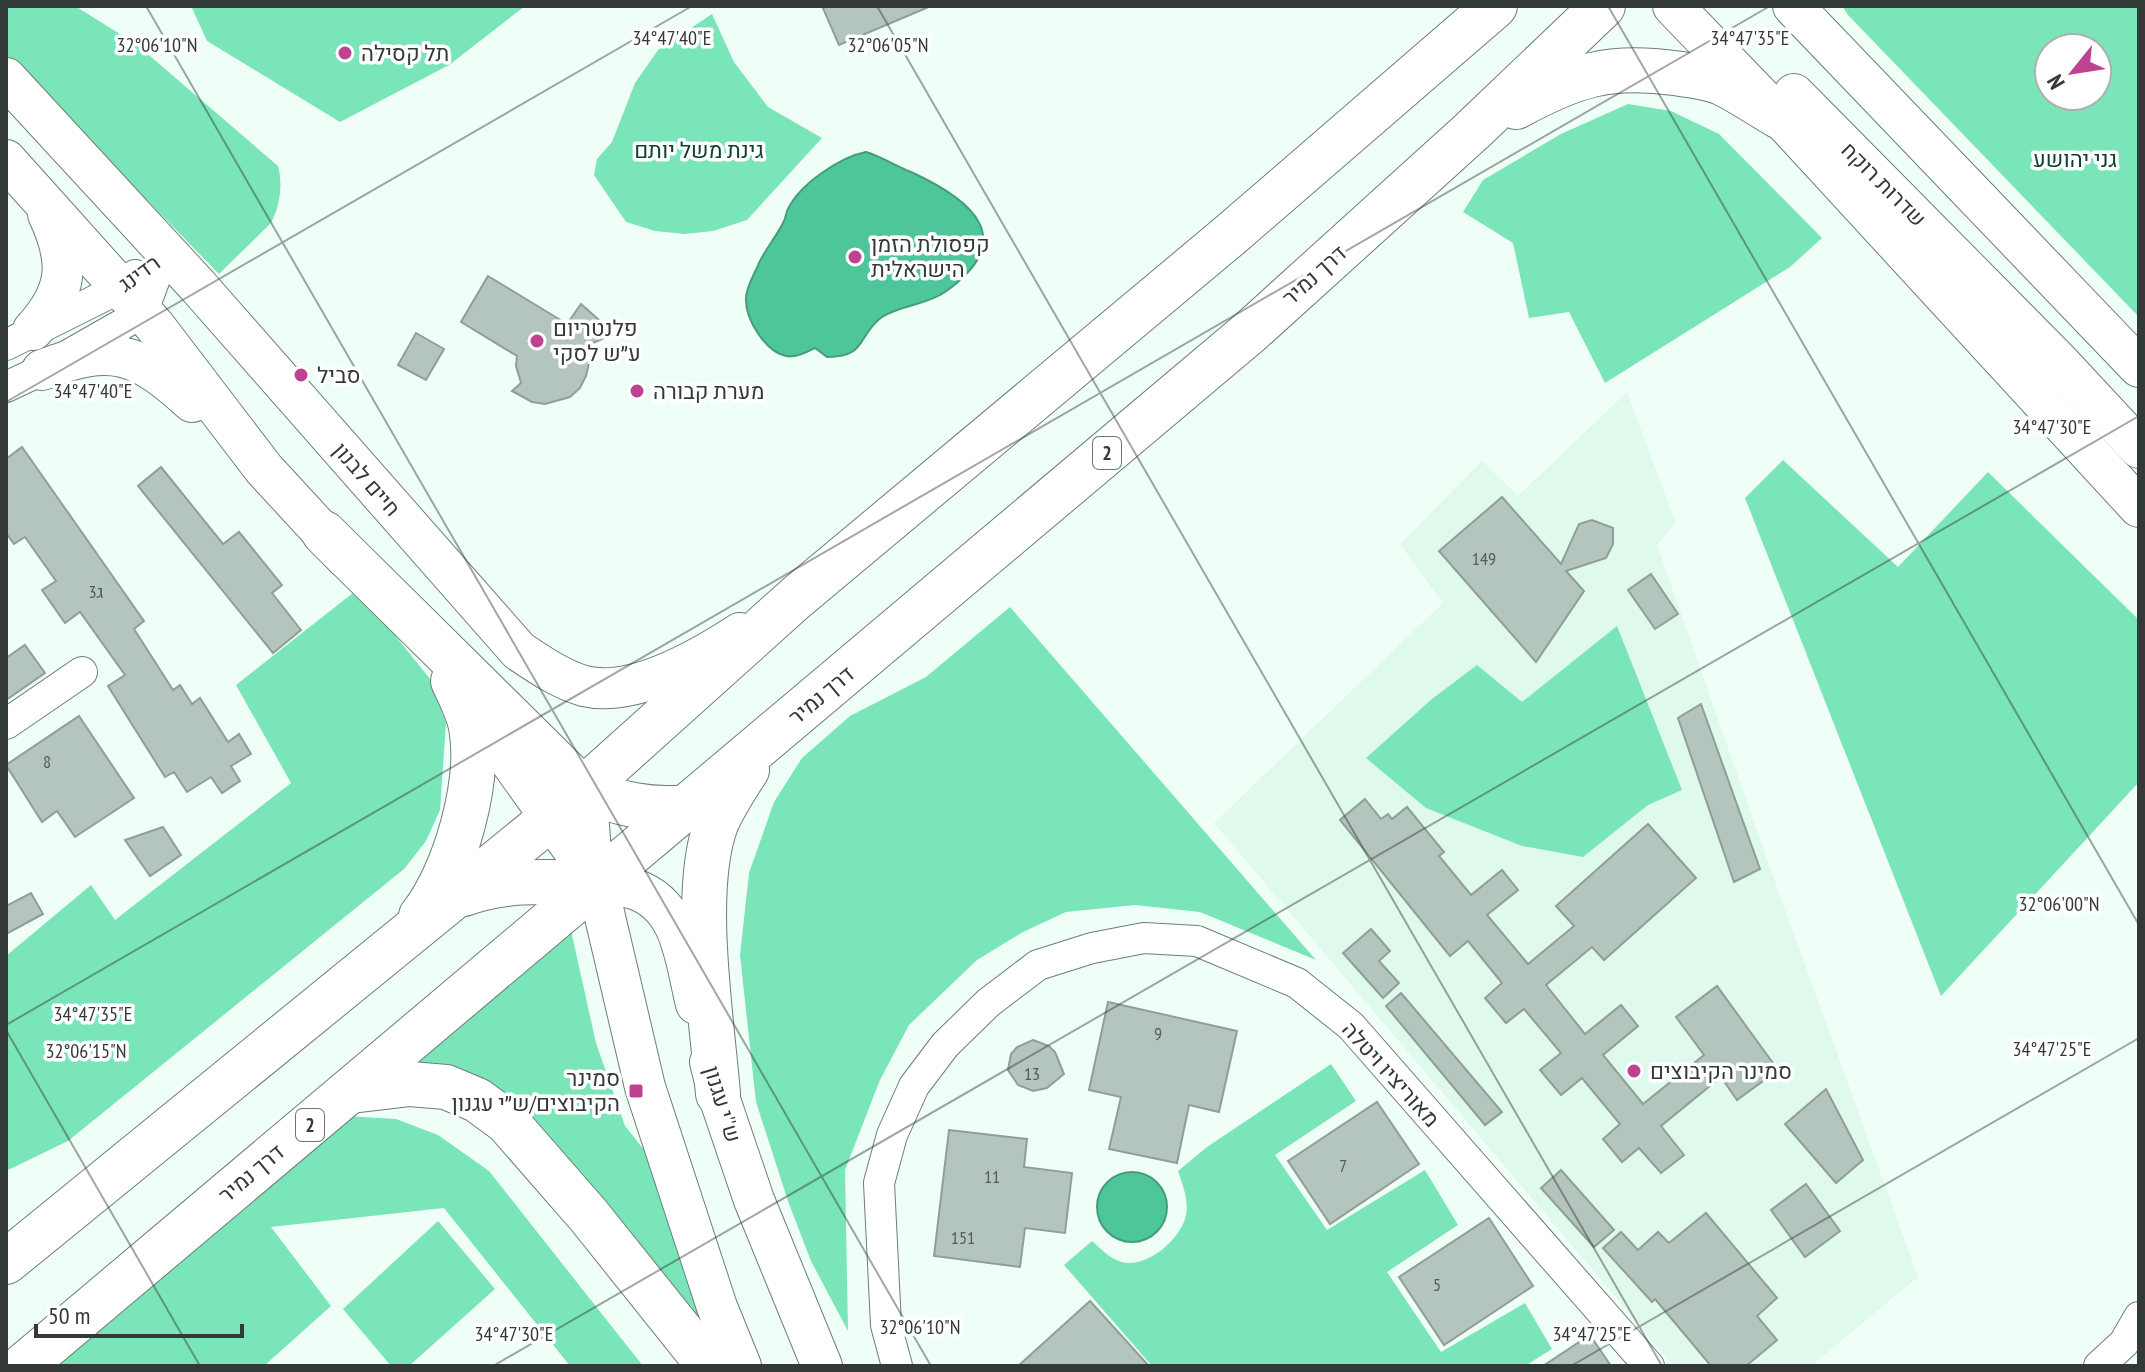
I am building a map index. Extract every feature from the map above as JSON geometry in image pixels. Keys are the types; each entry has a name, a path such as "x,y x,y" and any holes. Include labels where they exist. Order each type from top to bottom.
{"highway":[{"name":"דרך נמיר","path":"23,1366 1250,332 1472,131 1603,6"},
{"path":"6,1262 551,818 797,597 1229,236 1479,15"},
{"path":"1472,131 1557,84 1621,69 1688,75 1720,82 1780,117"},
{"path":"324,533 584,790 627,805 665,810 687,807"},
{"path":"403,939 425,911 442,880 469,799 473,759 471,728 453,681"},
{"path":"718,1094 704,888 710,844 717,822 764,743"},
{"path":"458,896 499,885 597,883 589,851 584,790"},
{"path":"351,1091 410,1084 446,1087 477,1100 507,1122 589,1216 709,1366"}],"main road":[{"path":"1673,6 1780,117 2139,507"},
{"name":"שדרות רוקח","path":"1707,6 2060,363 2139,448"},
{"path":"1793,6 2139,367"},
{"path":"1815,6 1850,64"},
{"name":"חיים לבנון","path":"6,78 519,651 551,673 587,687 615,686 660,677 705,656 797,597"},
{"path":"6,160 154,325 264,469"},
{"path":"20,337 53,309 63,277 59,237 41,199"},
{"path":"42,370 97,353 126,358 155,370 264,469 430,650 597,883 645,1087 717,1307 741,1366"},
{"name":"שדרות רוקח","path":"2060,363 2139,431"},
{"name":"ש''י עגנון","path":"597,883 632,889 650,896 670,914 677,928 718,1094 754,1200 822,1366"}],"street":[{"name":"רדינג","path":"6,387 42,370 131,301 165,252"},
{"name":"רדינג","path":"20,337 131,301"},
{"path":"6,724 82,672"},
{"name":"מאוריציו ויטלה","path":"897,1366 886,1325 879,1183 892,1135 914,1086 945,1045 988,1003 1038,965 1092,948 1144,938 1197,941 1297,983 1351,1026 1649,1366"},
{"path":"2099,1366 2124,1343 2139,1317"}],"shaded area":[{"path":"866,152 933,183 968,208 979,223 983,238 980,255 968,273 945,292 882,317 856,349 849,353 827,357 815,348 793,356 778,353 764,341 753,324 747,306 747,289 788,209 802,190 833,166"},
{"name":"סמינר הקיבוצים","path":"1627,392 1676,523 1657,545 1918,1277 1811,1366 1674,1366 1214,823 1443,603 1400,544 1482,461 1518,496"},
{"path":"1139,1172 1161,1187 1167,1207 1165,1221 1157,1232 1146,1240 1125,1242 1107,1232 1099,1221 1097,1200 1107,1182 1118,1174"}],"green space":[{"path":"6,6 75,6 136,44 278,166 280,196 270,224 219,274 6,55"},
{"name":"תל קסילה","path":"191,6 525,6 449,65 340,122 207,41"},
{"name":"גני יהושע","path":"1842,6 2139,6 2139,317 1848,15"},
{"name":"גינת משל יותם","path":"712,14 734,62 768,107 822,138 747,220 713,231 685,234 655,231 626,222 594,175 597,159 612,142 635,83 658,50"},
{"path":"1628,104 1671,111 1719,134 1822,238 1790,267 1605,383 1569,312 1529,318 1513,243 1463,212 1483,180 1561,134"},
{"path":"1783,460 1898,567 1988,472 2139,620 2139,782 1941,996 1745,498"},
{"path":"358,589 430,679 446,723 440,810 426,841 404,869 68,1141 6,1171 6,956 91,885 115,920 291,783 236,685"},
{"path":"1010,607 1316,960 1200,912 1135,905 1066,912 1023,932 977,960 909,1025 880,1080 845,1170 848,1331 811,1261 756,1102 740,955 749,873 774,802 802,758 850,716 926,677"},
{"path":"1617,626 1682,790 1648,805 1583,857 1522,846 1426,808 1366,758 1432,699 1477,665 1522,702"},
{"path":"570,926 596,1043 625,1126 656,1165 728,1366 515,1111 387,1070"},
{"path":"1331,1064 1356,1101 1275,1155 1327,1230 1425,1170 1458,1225 1387,1272 1441,1352 1525,1303 1552,1349 1525,1366 1152,1366 1064,1265 1092,1241 1118,1261 1129,1263 1146,1259 1163,1249 1177,1235 1185,1219 1187,1207 1178,1171 1207,1147"},
{"path":"346,1116 396,1119 438,1135 489,1171 643,1366 570,1366 444,1208 271,1227 331,1306 264,1366 42,1366"},
{"path":"438,1221 495,1289 409,1366 391,1366 343,1309"}],"building":[{"path":"822,6 931,6 839,45"},
{"name":"פלנטריום ע״ש לסקי","path":"488,276 567,324 581,304 599,320 609,336 586,346 589,363 586,376 580,388 570,397 545,404 532,402 512,391 521,383 516,366 517,356 461,322"},
{"path":"416,333 444,349 426,380 398,365"},
{"path":"22,447 144,621 134,629 173,690 180,685 192,704 200,698 228,742 239,734 251,754 231,766 240,781 222,793 211,777 187,792 174,772 165,777 108,686 125,675 80,612 65,623 42,590 56,581 25,537 14,544 6,533 6,459"},
{"path":"161,467 223,544 239,532 282,585 272,593 301,630 273,653 138,486"},
{"path":"1502,497 1561,564 1579,524 1592,520 1613,528 1613,544 1606,558 1566,571 1584,591 1536,662 1439,551"},
{"path":"1651,574 1678,614 1655,629 1628,590"},
{"path":"25,645 45,673 6,700 6,658"},
{"path":"1701,704 1760,869 1734,882 1678,718"},
{"path":"79,716 134,798 75,837 57,811 42,822 6,765"},
{"path":"1365,799 1381,819 1388,814 1392,819 1407,807 1444,852 1439,856 1471,895 1502,870 1518,890 1487,915 1528,964 1574,926 1556,906 1648,824 1696,878 1604,960 1592,947 1546,985 1585,1034 1621,1005 1638,1026 1603,1055 1643,1104 1704,1055 1676,1017 1717,986 1778,1070 1737,1100 1721,1077 1661,1126 1684,1155 1661,1173 1639,1148 1622,1162 1603,1139 1620,1124 1582,1078 1561,1095 1540,1070 1561,1053 1524,1009 1506,1023 1485,998 1502,983 1468,941 1450,956 1340,820"},
{"path":"163,827 181,855 150,876 125,840"},
{"path":"31,893 43,914 6,934 6,906"},
{"path":"1371,929 1390,951 1379,961 1399,983 1383,998 1343,953"},
{"path":"1401,993 1502,1112 1485,1125 1386,1006"},
{"path":"1108,1002 1237,1031 1219,1112 1189,1105 1177,1163 1109,1149 1121,1097 1089,1090"},
{"path":"1033,1040 1055,1052 1064,1074 1047,1088 1033,1091 1018,1085 1008,1070 1011,1054 1017,1047"},
{"path":"1826,1089 1863,1160 1836,1183 1785,1124"},
{"path":"1377,1102 1419,1164 1330,1224 1288,1161"},
{"path":"949,1130 1027,1139 1024,1167 1072,1173 1065,1233 1025,1228 1020,1267 934,1256"},
{"path":"1561,1170 1614,1230 1594,1247 1541,1188"},
{"path":"1806,1184 1840,1231 1805,1257 1771,1210"},
{"path":"1706,1213 1777,1298 1757,1316 1777,1340 1746,1366 1711,1366 1655,1299 1652,1302 1603,1248 1621,1232 1638,1250 1658,1232 1669,1243"},
{"path":"1489,1218 1533,1286 1444,1345 1399,1277"},
{"path":"1090,1301 1149,1366 1018,1366"},
{"path":"1590,1335 1611,1366 1543,1366"}],"place":[{"name":"תל קסילה","path":"345,53"},
{"name":"קפסולת הזמן הישראלית","path":"855,257"},
{"name":"פלנטריום ע״ש לסקי","path":"537,341"},
{"name":"סביל","path":"301,375"},
{"name":"מערת קבורה","path":"637,391"},
{"name":"סמינר הקיבוצים","path":"1634,1071"},
{"name":"סמינר הקיבוצים/ש״י עגנון","path":"636,1091"}]}
